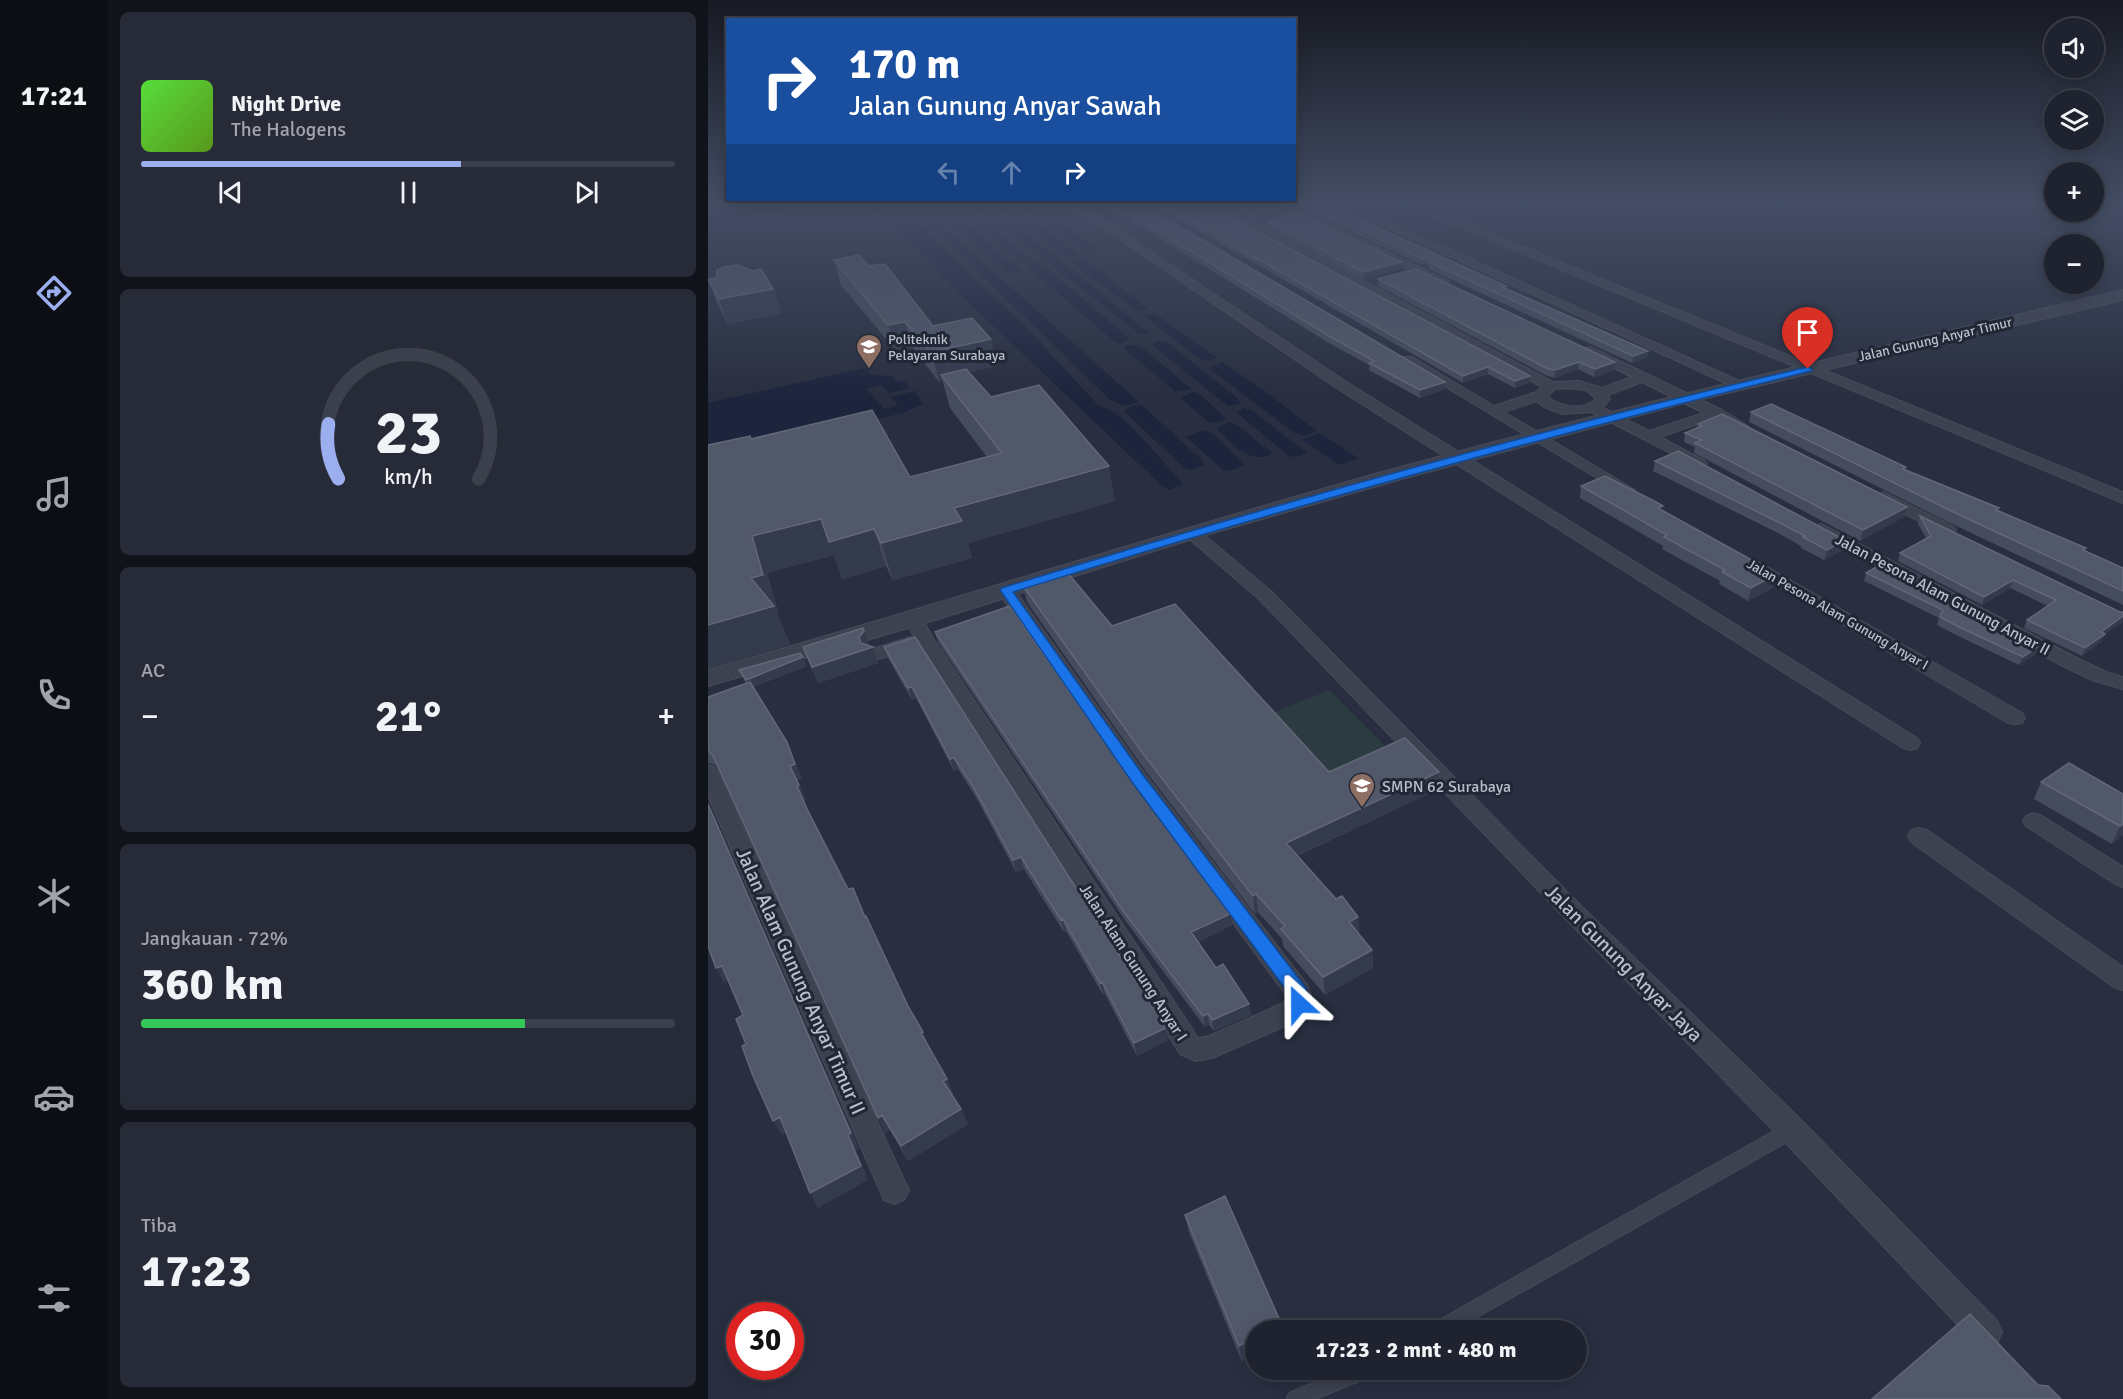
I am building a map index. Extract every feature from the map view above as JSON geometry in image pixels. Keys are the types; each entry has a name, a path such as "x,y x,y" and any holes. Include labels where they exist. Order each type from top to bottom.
{"street":[{"path":"1165,266 1293,353 1458,459 1910,743"},
{"path":"1325,266 1546,391"},
{"path":"1410,266 1460,290"},
{"path":"1360,285 1430,266"},
{"path":"1478,266 1741,385"},
{"path":"1559,266 2123,498"},
{"name":"Jalan Gunung Anyar Timur","path":"708,678 928,629 1007,604 1191,533 1458,459 1685,398 2123,296"},
{"path":"1578,345 1759,435"},
{"path":"1393,352 1495,410 1637,496"},
{"path":"1601,393 1643,376"},
{"path":"1495,410 1546,391 1573,384 1595,389 1601,393 1603,399 1593,408 1583,410 1559,408 1543,400 1546,391"},
{"path":"1593,408 1615,417 1712,470"},
{"path":"1649,436 1717,413"},
{"path":"1865,488 1960,536"},
{"name":"Jalan Pesona Alam Gunung Anyar II","path":"1807,521 2070,663 2099,676 2123,683"},
{"name":"Jalan Gunung Anyar Jaya","path":"1191,533 1266,596 1573,912 1792,1130 2002,1349"},
{"name":"Jalan Pesona Alam Gunung Anyar I","path":"1739,556 2014,718"},
{"name":"Jalan Alam Gunung Anyar I","path":"928,629 1189,1046 1196,1050 1212,1047 1290,1012 1299,1004 1299,993 1007,604"},
{"path":"876,654 928,629"},
{"name":"Jalan Alam Gunung Anyar Timur II","path":"708,772 894,1190"},
{"path":"2034,821 2123,878"},
{"path":"1919,836 2123,980"}],"lane":[{"path":"1456,1320 1792,1130"},
{"path":"1294,1399 1341,1380"}],"shaded area":[{"path":"1329,690 1393,754 1329,783 1268,715"}],"water":[{"path":"933,266 963,266 1035,337 1098,405 1116,413 1134,429 1183,484 1170,490 1161,485"},
{"path":"973,266 987,266 1139,402 1125,406 1110,400"},
{"path":"1000,266 1016,266 1021,271 1008,273"},
{"path":"1027,266 1044,266 1130,339 1120,344"},
{"path":"1053,266 1068,266 1149,333 1140,334"},
{"path":"1076,266 1094,266 1147,308 1142,311 1137,310"},
{"path":"1154,313 1217,358 1209,361 1202,360 1145,317"},
{"path":"1154,342 1170,344 1238,399 1240,404 1228,406 1153,346"},
{"path":"1127,345 1137,345 1144,349 1191,389 1176,392 1123,348"},
{"path":"1222,362 1317,431 1303,436 1293,432 1209,368"},
{"path":"864,368 871,375 892,376 898,382 904,381 910,388 889,393 881,385 867,389 884,409 898,405 891,397 914,391 923,404 903,413 708,457 708,403"},
{"path":"1194,392 1227,419 1215,423 1209,422 1180,398"},
{"path":"1135,405 1143,406 1202,460 1204,466 1191,470 1184,468 1125,412 1127,408"},
{"path":"1244,408 1251,410 1307,453 1296,457 1289,456 1237,413"},
{"path":"1230,422 1272,453 1254,457 1241,451 1217,428"},
{"path":"1203,430 1212,433 1245,465 1230,471 1223,470 1186,437"},
{"path":"1320,433 1358,458 1344,464 1337,464 1302,439"}],"building":[{"path":"740,266 752,271 761,269 773,289 719,299 708,279 716,278 717,270 724,267"},
{"path":"839,266 887,266 933,326 972,318 991,339 936,351 932,354 905,322 888,325"},
{"path":"1215,266 1247,266 1445,382 1420,390 1369,363 1374,361"},
{"path":"1271,266 1323,266 1530,376 1515,381 1488,367 1463,376"},
{"path":"1352,266 1385,266 1363,272"},
{"path":"1438,266 1463,266 1506,286 1502,287 1648,351 1633,356"},
{"path":"1416,269 1615,362 1595,369 1579,362 1555,370 1548,369 1378,279"},
{"path":"966,369 991,397 1039,385 1109,466 954,508 962,521 881,543 874,529 829,542 821,519 752,536 763,575 751,578 774,606 708,625 708,445 750,436 751,439 872,410 910,477 1002,453 941,375"},
{"path":"1771,404 1906,467 1903,469 1999,508 1996,510 2086,548 2083,550 2123,568 2123,591 1949,510 1751,412"},
{"path":"1722,414 1907,507 1863,530 1695,443 1702,440 1685,433 1702,426 1698,424"},
{"path":"1678,451 1845,540 1827,550 1778,522 1655,461"},
{"path":"1605,476 1658,503 1663,506 1658,508 1777,574 1751,588 1722,572 1725,570 1664,537 1667,535 1581,486"},
{"path":"1920,516 2123,612 2123,616 2101,632 2105,634 2085,648 2027,620 2056,600 2013,580 1984,597 1900,553 1931,536"},
{"path":"1883,563 2039,646 2023,657 1940,617 1943,610 1866,573"},
{"path":"1067,572 1112,626 1175,604 1329,772 1405,738 1439,772 1286,843 1336,899 1342,896 1358,917 1349,922 1372,950 1323,977 1281,929 1285,926 1256,894 1253,896 1144,755 1023,586"},
{"path":"1010,606 1127,774 1230,914 1191,932 1216,968 1223,964 1249,1004 1212,1020 1208,1014 1203,1016 1124,912 935,632"},
{"path":"863,628 864,631 859,637 861,643 873,647 812,667 803,647"},
{"path":"915,637 1166,1028 1134,1043 1102,982 1100,983 1063,919 1061,920 1021,857 1013,860 973,786 954,758 950,759 912,687 908,688 884,647"},
{"path":"800,653 803,657 746,680 739,670"},
{"path":"750,682 787,742 795,764 790,766 807,809 848,889 853,888 908,1006 923,1032 921,1033 947,1079 943,1081 961,1109 901,1146 882,1115 878,1118 713,756 708,750 708,697"},
{"path":"2069,763 2123,794 2123,824 2120,826 2041,782"},
{"path":"708,804 851,1133 848,1135 861,1166 810,1193 780,1117 773,1121 753,1076 742,1046 746,1044 736,1019 743,1015 722,966 716,968 708,946"},
{"path":"1225,1196 1280,1320 1245,1320 1245,1343 1239,1346 1185,1215"},
{"path":"1970,1314 2038,1385 2048,1386 2061,1399 1872,1399"}],"place":[{"name":"Politeknik Pelayaran Surabaya","path":"869,370"},
{"name":"SMPN 62 Surabaya","path":"1362,809"}],"route":[{"path":"1299,1004 1299,993 1138,779 1006,590 1191,533 1395,475 1685,398 1808,369"}]}
